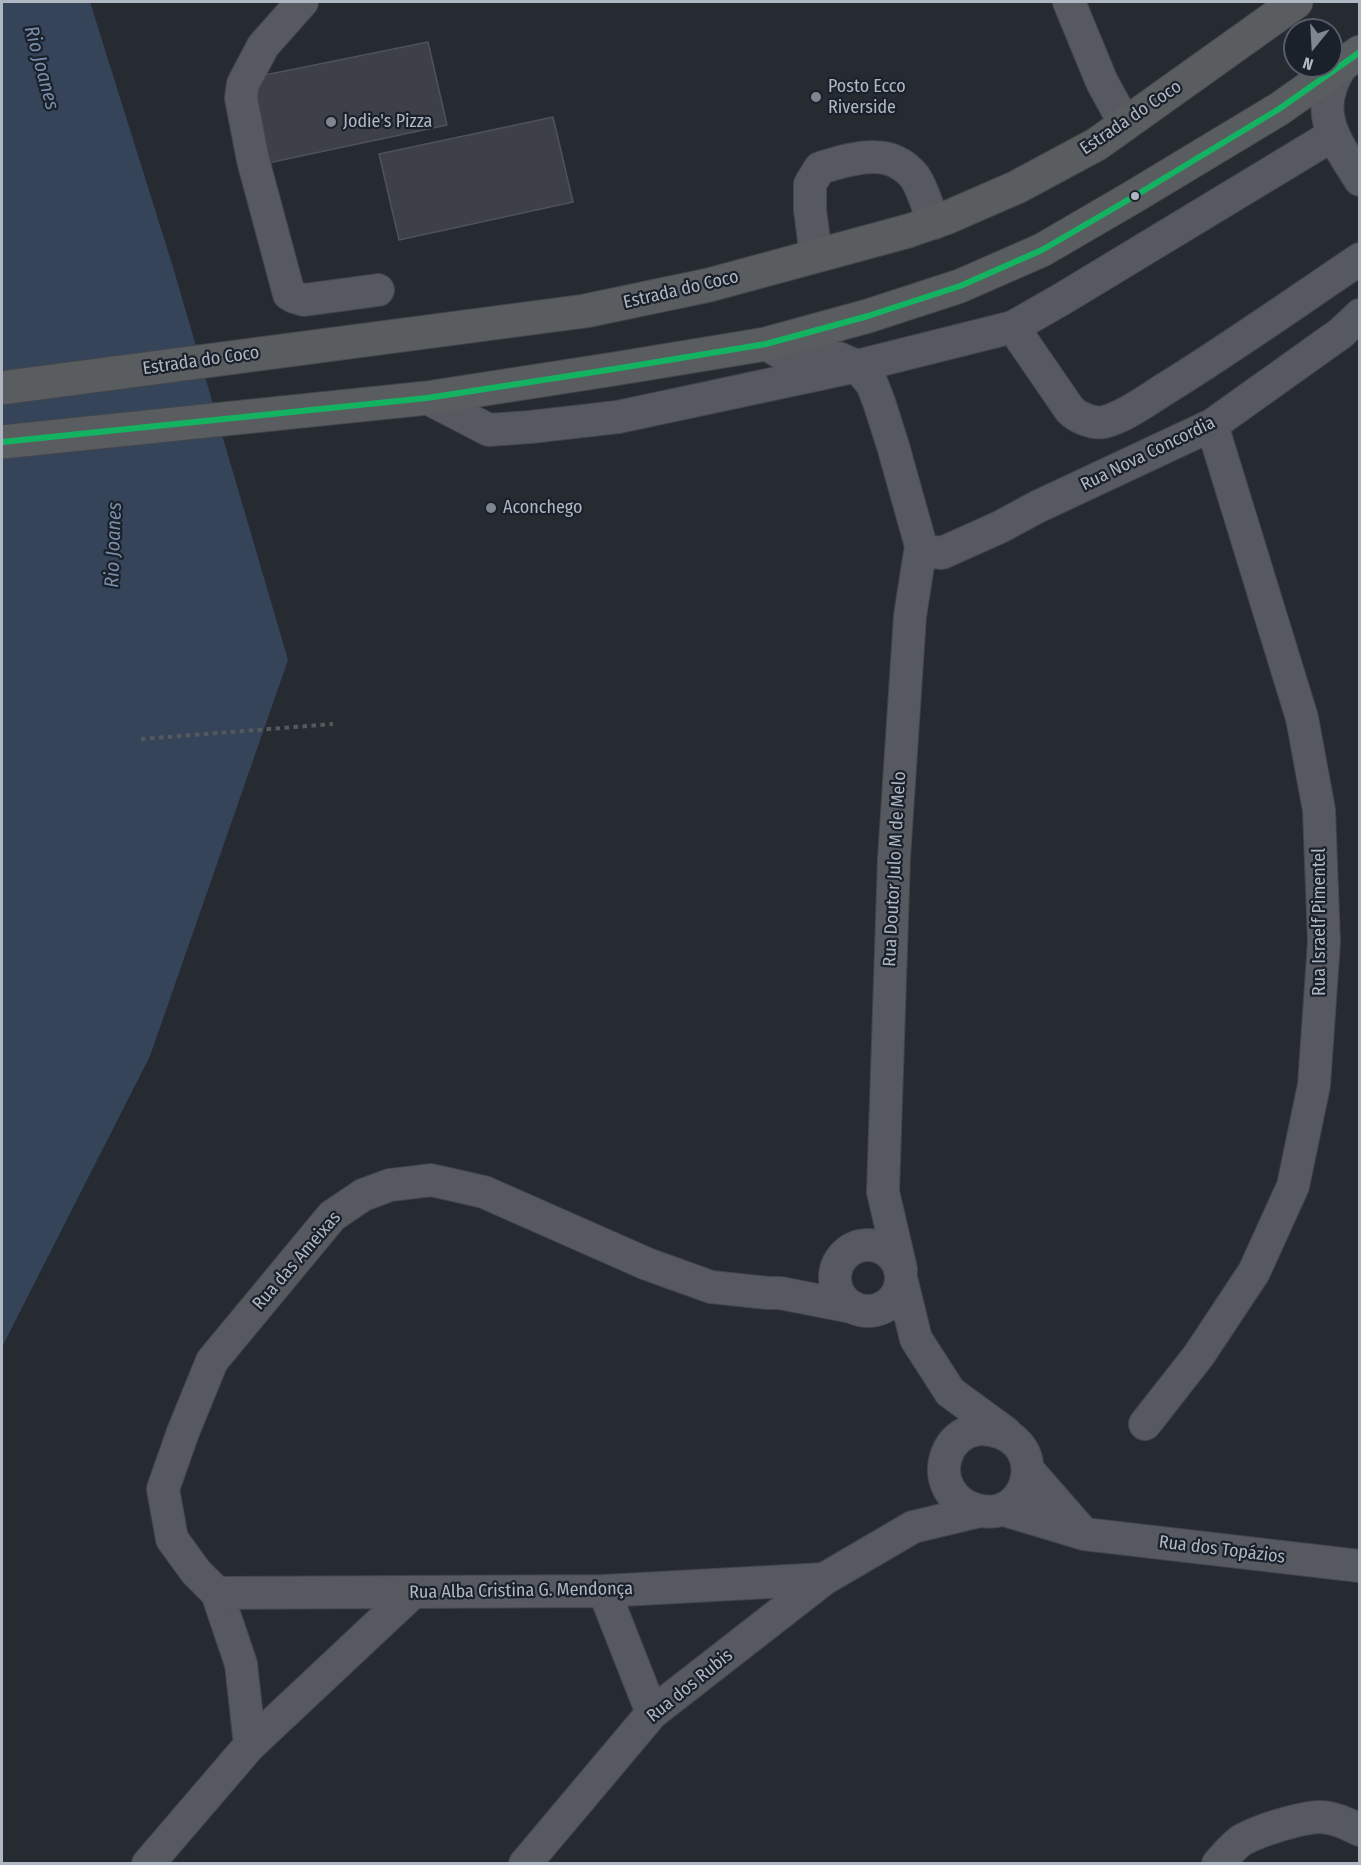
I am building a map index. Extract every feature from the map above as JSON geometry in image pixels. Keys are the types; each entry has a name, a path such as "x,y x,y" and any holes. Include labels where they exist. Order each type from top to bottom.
{"highway":[{"name":"Estrada do Coco","path":"2,388 585,311 709,285 908,231 934,223 1017,187 1097,144 1296,2"},
{"path":"2,442 426,398 766,344 868,316 960,286 1042,249 1279,109 1351,58"}],"street":[{"path":"302,2 263,46 243,84 240,98 259,182 289,294 304,300 378,290"},
{"path":"1069,2 1102,82 1125,124"},
{"path":"1330,127 1331,85 1351,58"},
{"path":"1279,109 1300,106 1315,110 1330,127 1359,180"},
{"path":"426,398 489,430 618,417 857,366 1013,327 1062,299 1330,127"},
{"path":"816,256 810,210 810,184 819,168 850,159 874,156 900,163 915,177 934,223"},
{"path":"1013,327 1070,410 1082,418 1104,422 1128,412 1218,356 1359,259"},
{"name":"Rua Nova Concordia","path":"921,546 925,551 942,553 1212,425 1341,333 1359,315"},
{"path":"766,344 790,358 838,358 857,366 872,384 921,546"},
{"name":"Rua Israelf Pimentel","path":"1145,1424 1199,1355 1254,1272 1293,1186 1314,1085 1324,942 1319,810 1302,718 1212,425"},
{"name":"Rua Doutor Julo M de Melo","path":"916,1339 883,1192 894,858 910,616 921,546"},
{"name":"Rua das Ameixas","path":"217,1593 196,1572 172,1539 164,1489 183,1432 212,1361 332,1216 363,1195 390,1185 431,1180 484,1192 647,1264 711,1287 780,1293 858,1309"},
{"name":"Rua Doutor Julo M de Melo","path":"843,1256 883,1192"},
{"path":"780,1293 859,1246 872,1245 885,1249 895,1257 901,1276 898,1294 888,1306 877,1310 858,1309"},
{"path":"824,1579 913,1527 992,1510 1020,1497 1026,1484 1028,1470 1025,1456 1018,1443 950,1392 916,1339 858,1309 842,1298 835,1286 835,1274 843,1256"},
{"path":"950,1392 947,1485 953,1497 966,1507 992,1510"},
{"path":"913,1527 949,1456 966,1433 979,1429 994,1429 1007,1434"},
{"path":"1028,1470 1084,1534"},
{"name":"Rua dos Topázios","path":"992,1510 1084,1534 1359,1566"},
{"name":"Rua Alba Cristina G. Mendonça","path":"217,1593 604,1591 824,1579"},
{"name":"Rua dos Rubis","path":"525,1863 652,1713 824,1579"},
{"path":"604,1591 652,1713"},
{"path":"217,1593 241,1664 250,1745"},
{"path":"148,1863 250,1745 412,1593"},
{"path":"1218,1863 1242,1840 1265,1830 1302,1820 1320,1817 1340,1820 1359,1830"}],"path":[{"path":"141,739 333,724"}],"water":[{"name":"Rio Joanes","path":"2,2 90,2 172,264 288,660 150,1056 2,1347"}],"building":[{"path":"428,42 447,125 268,163 250,78"},
{"path":"553,117 573,202 399,240 379,154"}],"transit line":[{"path":"2,442 427,398 766,344 868,316 960,286 1042,250 1279,109 1360,52"}],"place":[{"name":"Posto Ecco Riverside","path":"816,97"},
{"name":"Jodie's Pizza","path":"331,122"},
{"name":"Aconchego","path":"491,508"}]}
